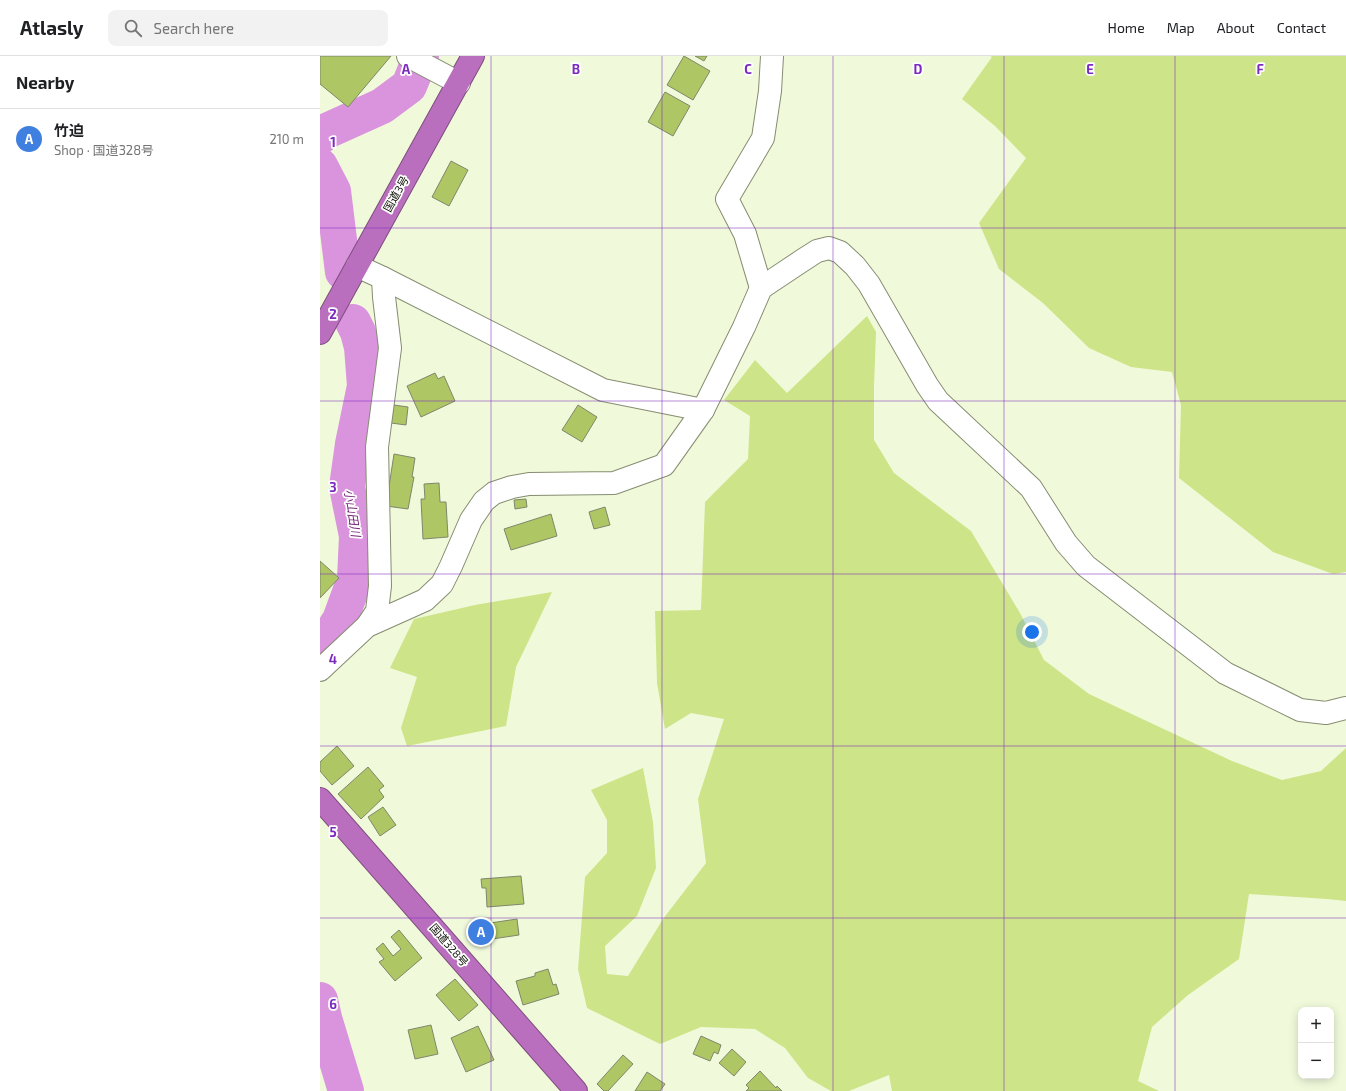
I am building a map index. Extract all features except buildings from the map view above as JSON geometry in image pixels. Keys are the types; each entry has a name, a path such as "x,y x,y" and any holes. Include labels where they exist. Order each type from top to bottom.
{"highway":[{"name":"国道3号","path":"320,333 473,56"},
{"name":"国道328号","path":"320,799 576,1091"}],"street":[{"path":"408,56 459,83"},
{"path":"761,288 745,234 727,199 763,138 770,91 772,56"},
{"path":"367,626 425,600 442,584 471,520 484,501 494,493 512,487 529,484 614,483 664,465 703,410 744,327 761,288 818,251 829,248 840,252 855,266 869,284 927,385 938,401 1031,488 1066,543 1086,566 1225,673 1300,710 1326,713 1346,708"},
{"path":"357,266 604,390 703,410"},
{"path":"320,670 367,626 377,611 380,586 377,447 390,348 383,278"}],"green space":[{"path":"990,56 1346,56 1346,572 1333,574 1273,552 1179,478 1181,405 1172,372 1131,367 1089,348 1043,303 999,269 979,223 1026,158 995,126 962,99 992,57"},
{"path":"867,316 876,332 874,440 894,473 971,531 1020,613 1044,660 1089,694 1232,761 1282,780 1321,771 1346,748 1346,901 1249,894 1239,959 1188,995 1152,1027 1138,1081 1159,1091 892,1091 889,1075 849,1091 831,1091 808,1078 785,1048 755,1029 701,1027 660,1044 587,1008 578,969 585,877 607,853 607,820 591,790 643,768 653,822 656,868 637,916 605,946 607,974 628,976 663,919 706,863 698,799 724,719 691,713 665,729 657,683 655,611 701,610 705,502 748,459 750,416 724,400 755,360 787,393"},
{"path":"552,592 516,667 506,726 407,746 401,728 417,677 390,668 414,619 475,605"}],"waterway":[{"name":"小山田川","path":"320,137 322,133 382,106 409,86 421,56"},
{"name":"小山田川","path":"320,166 333,191 343,272"},
{"name":"小山田川","path":"320,651 340,620 355,579 357,536 347,487 353,444 365,386 362,347 358,332 353,322"},
{"path":"320,1000 346,1091"}],"place":[{"name":"竹迫","path":"481,932"}]}
